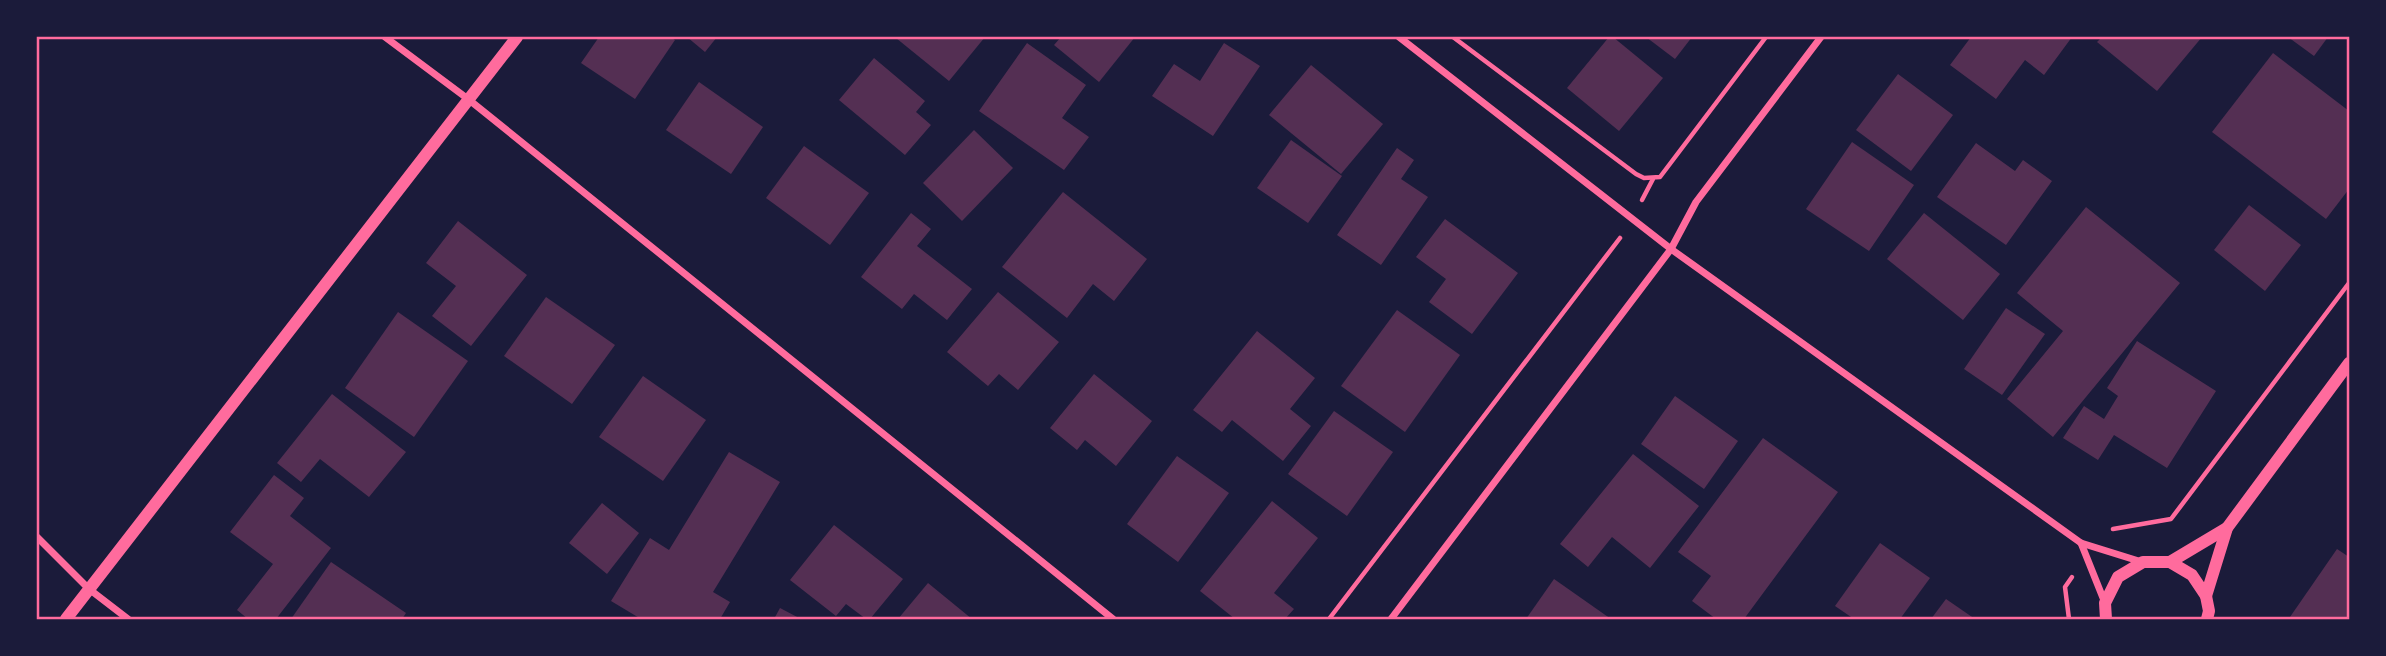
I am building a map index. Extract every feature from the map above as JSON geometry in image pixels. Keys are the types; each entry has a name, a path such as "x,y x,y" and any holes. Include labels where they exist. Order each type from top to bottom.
{"street":[{"path":"386,37 468,99 1113,619"},
{"path":"66,619 517,37"},
{"path":"1399,37 1671,249 2081,543 2143,562 2169,562 2192,575 2206,596 2210,617"},
{"path":"1391,619 1671,249 1696,201 1821,37"},
{"path":"2206,596 2227,528 2349,363"},
{"path":"2169,562 2227,528"},
{"path":"37,537 89,589 128,619"},
{"path":"2081,543 2105,603 2106,619"},
{"path":"2105,603 2118,577 2143,562"}],"path":[{"path":"1452,37 1636,174 1653,179 1660,177 1766,37"},
{"path":"1329,619 1604,261 1632,220 1653,179"},
{"path":"2095,547 2109,529 2171,519 2349,283"},
{"path":"2069,619 2065,587 2087,558"}],"building":[{"path":"599,37 670,37 675,40 635,99 581,63"},
{"path":"687,37 717,37 705,52"},
{"path":"897,37 985,37 949,81"},
{"path":"1061,37 1135,37 1099,82 1054,45"},
{"path":"1609,37 1613,37 1663,78 1619,131 1567,88"},
{"path":"1646,37 1692,37 1675,59"},
{"path":"1971,37 2072,37 2044,75 2025,60 1996,99 1950,65"},
{"path":"2102,37 2202,37 2157,91 2097,42"},
{"path":"2288,37 2328,37 2314,56"},
{"path":"1027,43 1086,85 1062,118 1089,137 1064,170 979,111"},
{"path":"1224,43 1260,66 1213,136 1152,96 1174,64 1200,81"},
{"path":"2273,53 2349,111 2349,189 2326,219 2212,132"},
{"path":"874,58 925,101 916,112 931,125 905,155 839,100"},
{"path":"1311,65 1383,124 1341,174 1269,115"},
{"path":"1898,74 1953,115 1911,171 1856,130"},
{"path":"699,82 763,127 731,174 666,130"},
{"path":"974,130 1013,168 962,221 923,183"},
{"path":"1291,140 1342,176 1308,223 1257,188"},
{"path":"1852,142 1914,185 1869,251 1806,209"},
{"path":"1976,143 2015,171 2023,160 2052,181 2006,245 1937,197"},
{"path":"804,146 869,193 830,245 766,198"},
{"path":"1397,148 1414,160 1401,179 1428,197 1381,265 1337,235"},
{"path":"1063,192 1147,259 1114,301 1093,284 1067,318 1002,267"},
{"path":"2249,205 2301,245 2265,291 2214,250"},
{"path":"2086,207 2180,283 2053,437 2007,399 2063,331 2017,293"},
{"path":"911,213 931,229 917,246 972,289 947,320 914,294 902,309 861,277"},
{"path":"1924,213 2000,274 1963,320 1887,259"},
{"path":"1445,219 1518,273 1472,334 1429,302 1446,279 1416,257"},
{"path":"458,221 527,275 471,346 432,316 456,286 426,263"},
{"path":"998,292 1059,342 1018,390 999,374 988,386 947,352"},
{"path":"546,297 615,345 572,404 504,356"},
{"path":"2006,308 2045,334 2002,395 1964,369"},
{"path":"1397,310 1460,355 1405,432 1341,386"},
{"path":"398,312 468,361 414,437 345,388"},
{"path":"1257,331 1315,378 1290,409 1311,426 1283,461 1232,420 1222,432 1193,410"},
{"path":"2137,341 2216,391 2167,468 2114,435 2098,460 2063,438 2084,406 2104,419 2118,396 2107,388"},
{"path":"1094,374 1152,421 1116,466 1085,440 1077,450 1050,428"},
{"path":"643,376 706,420 663,481 599,437"},
{"path":"332,394 406,452 369,497 320,459 301,482 277,463"},
{"path":"1675,396 1738,441 1704,489 1641,444"},
{"path":"1334,411 1393,452 1347,516 1288,474"},
{"path":"1763,438 1838,492 1744,619 1716,619 1692,601 1711,576 1678,552"},
{"path":"729,452 780,482 713,592 730,602 720,619 641,619 611,601 650,538 669,550"},
{"path":"1633,454 1699,506 1650,568 1612,537 1588,567 1560,544"},
{"path":"1177,456 1229,493 1178,562 1127,524"},
{"path":"274,475 304,498 290,516 331,548 276,619 248,619 237,610 273,564 230,532"},
{"path":"1272,501 1318,538 1274,593 1294,609 1285,619 1235,619 1200,591"},
{"path":"602,503 639,533 607,574 569,543"},
{"path":"834,525 903,579 870,619 866,619 846,604 836,616 790,580"},
{"path":"1880,543 1930,578 1900,619 1854,619 1835,606"},
{"path":"2337,549 2349,557 2349,619 2290,617"},
{"path":"331,562 406,613 402,619 291,619"},
{"path":"1554,579 1611,619 1526,619"},
{"path":"928,583 972,619 898,619"},
{"path":"1946,599 1975,619 1931,619"},
{"path":"780,608 801,619 774,619"}]}
